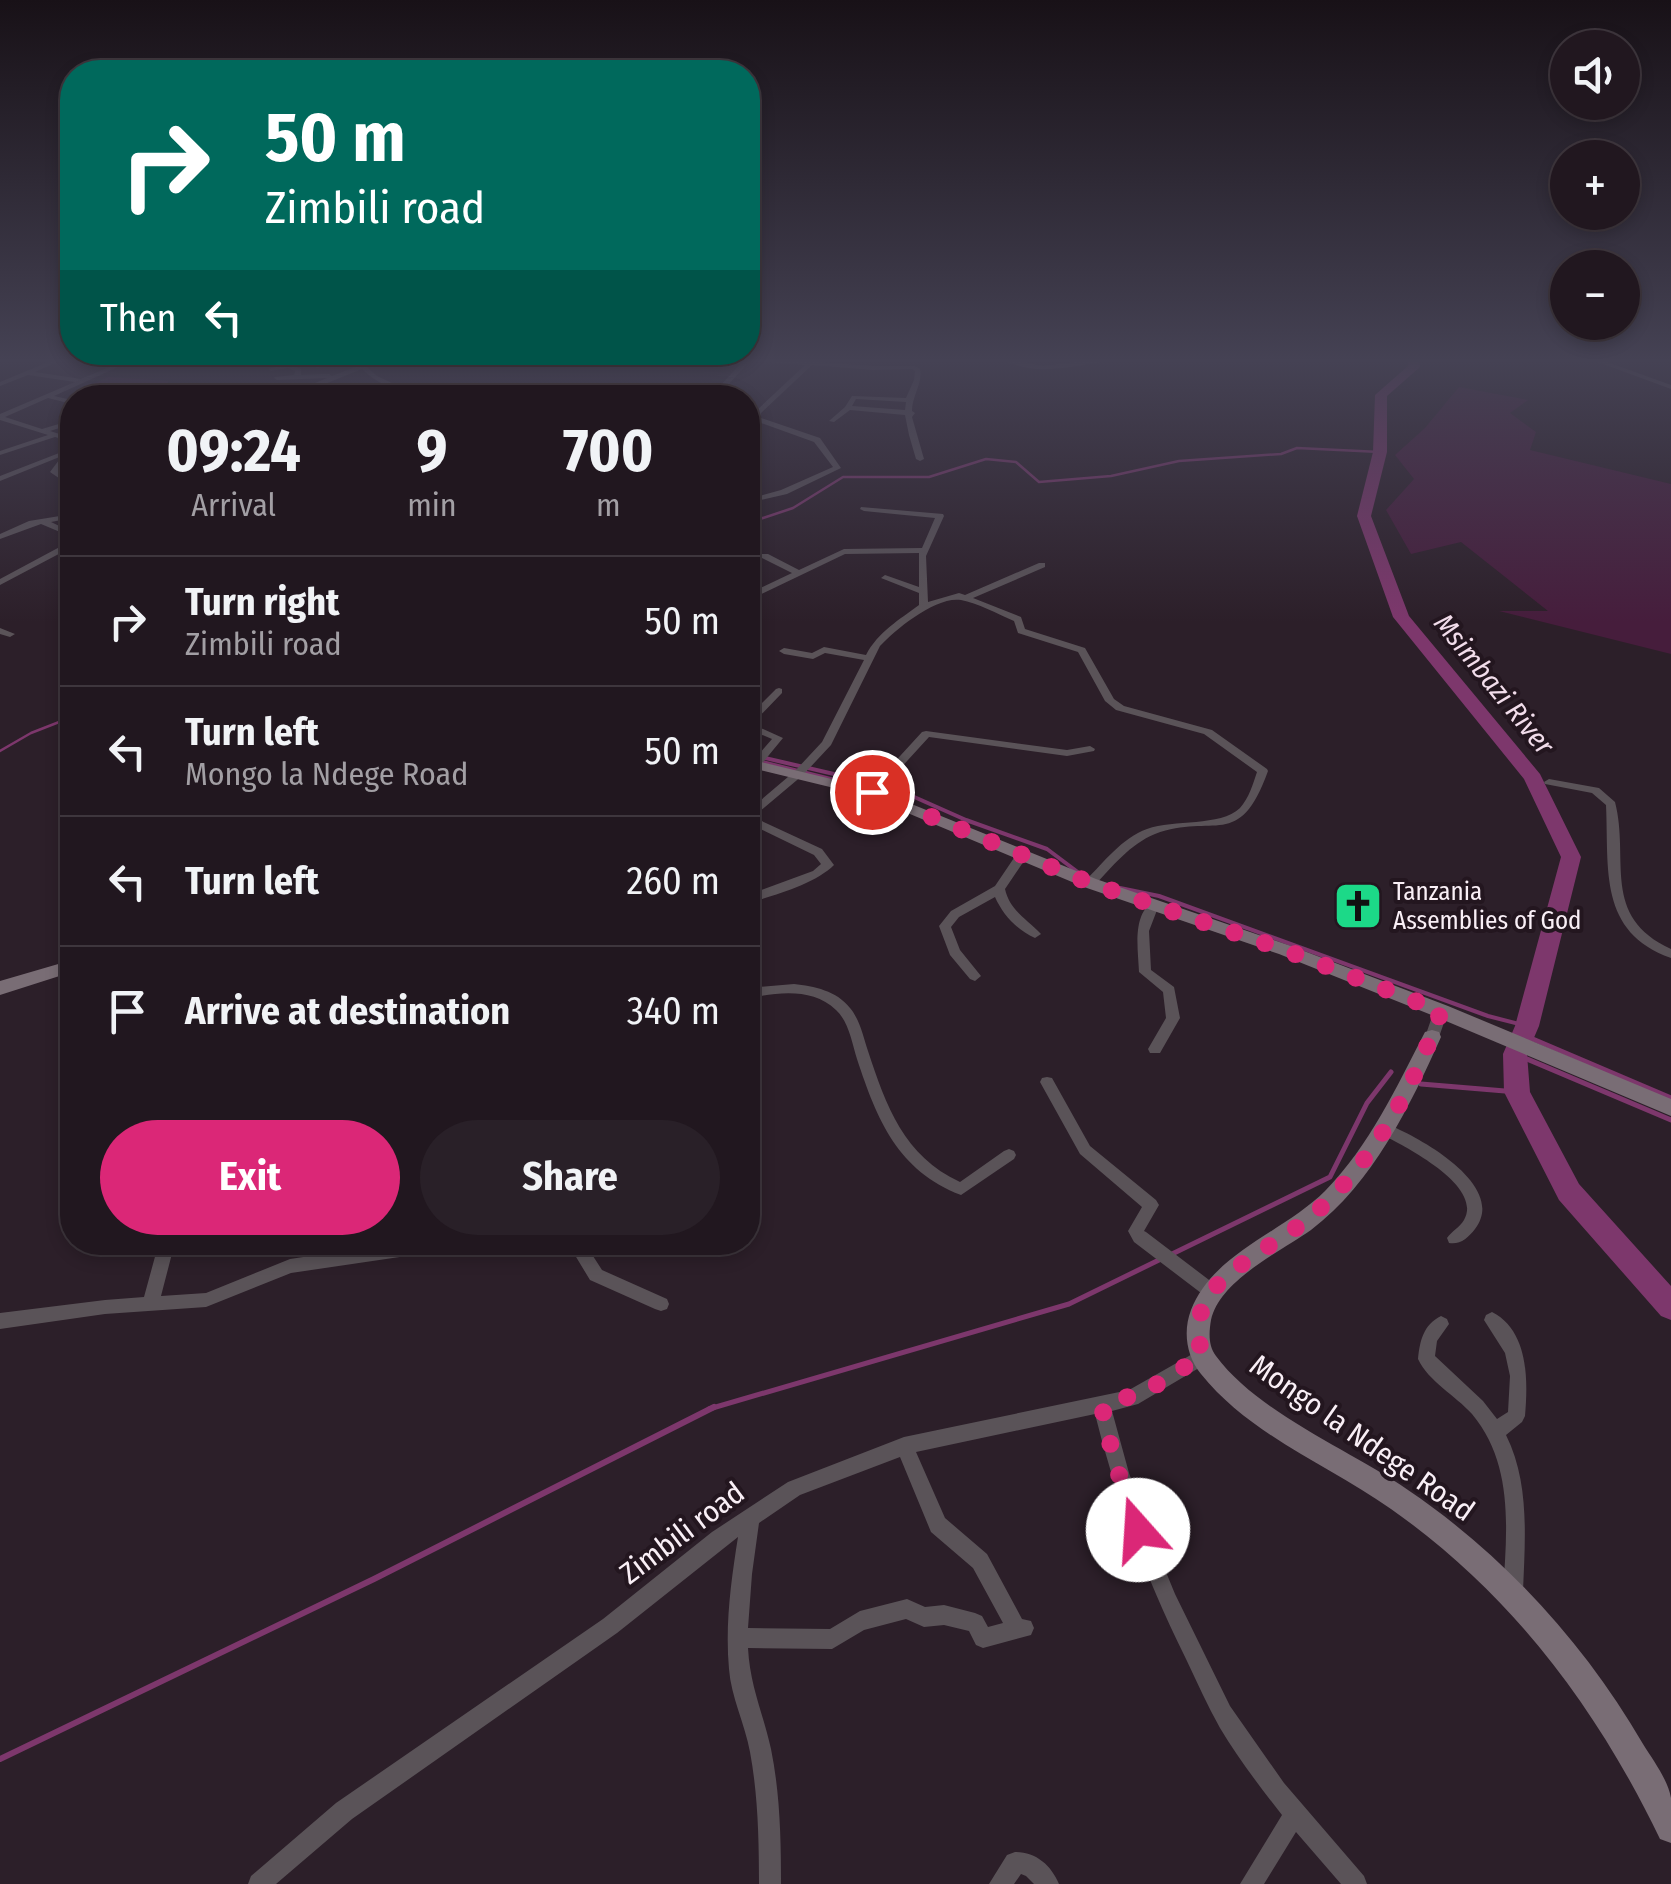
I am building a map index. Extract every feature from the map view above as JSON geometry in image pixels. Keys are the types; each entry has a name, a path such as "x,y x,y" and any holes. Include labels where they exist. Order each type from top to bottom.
{"main road":[{"path":"760,765 872,792 1090,883 1285,950 1441,1011 1671,1108"},
{"path":"0,988 60,970"},
{"path":"1202,1356 1196,1332 1211,1292 1316,1212 1352,1175 1384,1129 1432,1038"},
{"name":"Mongo la Ndege Road","path":"1202,1356 1261,1410 1324,1456 1399,1500 1474,1557 1605,1705 1644,1768 1671,1828"}],"street":[{"path":"760,498 784,492 837,468 821,446"},
{"path":"915,446 920,459"},
{"path":"0,479 60,455"},
{"path":"864,510 940,516 921,561 924,606"},
{"path":"0,526 60,518"},
{"path":"0,537 36,522 60,530"},
{"path":"0,582 60,550"},
{"path":"760,591 844,552 925,550"},
{"path":"765,556 797,572"},
{"path":"967,598 1042,565"},
{"path":"885,578 923,591"},
{"path":"760,807 799,773 839,724 880,638 924,606 949,598 967,598 1018,618 1021,631 1082,650 1110,701 1120,708 1208,732 1263,770 1259,786 1231,820 1220,825 1156,829 1143,834 1090,883"},
{"path":"784,651 813,656 824,650 869,658"},
{"path":"760,711 778,691"},
{"path":"760,730 778,738 760,755"},
{"path":"872,792 926,734 1067,753 1090,750"},
{"path":"1548,782 1582,786 1605,796 1611,804 1611,850 1624,921 1642,940 1671,954"},
{"path":"760,824 818,852 828,865 818,874 760,895"},
{"path":"975,976 954,952 945,926 954,914 998,889 1022,855"},
{"path":"998,889 1007,912 1034,934"},
{"path":"1154,905 1143,931 1144,972 1168,990 1173,1018 1155,1049"},
{"path":"760,991 796,987 837,1003 851,1018 877,1103 909,1155 931,1174 960,1189 1009,1154"},
{"path":"1432,1038 1441,1011"},
{"path":"1047,1082 1084,1150 1151,1205 1138,1224 1140,1237 1211,1292"},
{"path":"1384,1129 1410,1142 1465,1181 1475,1203 1472,1222 1456,1238"},
{"path":"150,1305 163,1255"},
{"path":"0,1321 104,1306 206,1300 290,1266 365,1255"},
{"path":"583,1255 596,1275 660,1304"},
{"path":"1492,1320 1512,1339 1518,1366 1516,1416 1496,1431"},
{"path":"1442,1324 1429,1338 1426,1359 1478,1407 1496,1431 1516,1496 1513,1599"},
{"name":"Zimbili road","path":"259,1884 344,1810 610,1626 752,1516 808,1482 904,1446 1102,1407 1144,1392 1202,1356"},
{"path":"1102,1407 1114,1460 1132,1512 1180,1626 1231,1728 1294,1816 1356,1884"},
{"path":"737,1638 832,1639 860,1621 907,1609 924,1617 944,1614 976,1623 984,1638 1021,1629 980,1561 938,1526 904,1446"},
{"path":"752,1516 740,1582 737,1638 740,1676 756,1730 770,1804 770,1884"},
{"path":"1251,1884 1294,1816"},
{"path":"1000,1884 1015,1864 1024,1862 1034,1866 1048,1884"}],"shaded area":[{"path":"1405,446 1531,446 1530,450 1671,484 1671,654 1499,611 1548,611 1461,542 1411,554 1386,510 1414,479 1395,455"}],"waterway":[{"name":"Msimbazi River","path":"1380,446 1364,516 1401,617 1533,778 1571,857 1527,1026 1515,1054 1517,1092 1569,1192 1671,1307"},
{"path":"760,519 793,508 843,477 929,477 986,459 1016,462 1039,482 1111,476 1179,461 1281,454 1297,448 1380,452"},
{"path":"0,751 60,722"},
{"path":"760,757 894,788 966,820 1047,849 1079,873"},
{"path":"762,762 859,786"},
{"path":"1120,888 1159,896 1488,1016 1527,1026"},
{"path":"1522,1035 1534,1040"},
{"path":"1528,1037 1671,1098"},
{"path":"1515,1054 1671,1120"},
{"path":"1170,1255 1330,1177 1367,1103 1391,1072"},
{"path":"1421,1084 1517,1092"},
{"path":"711,1408 1069,1304 1161,1259"},
{"path":"0,1759 374,1579 711,1408"}],"place":[{"name":"Tanzania Assemblies of God","path":"1358,906"}],"route":[{"path":"872,792 1090,883 1285,950 1441,1011 1422,1060 1384,1129 1352,1175 1316,1212 1211,1292 1196,1332 1202,1356 1132,1398 1102,1407 1114,1460 1138,1530"}]}
